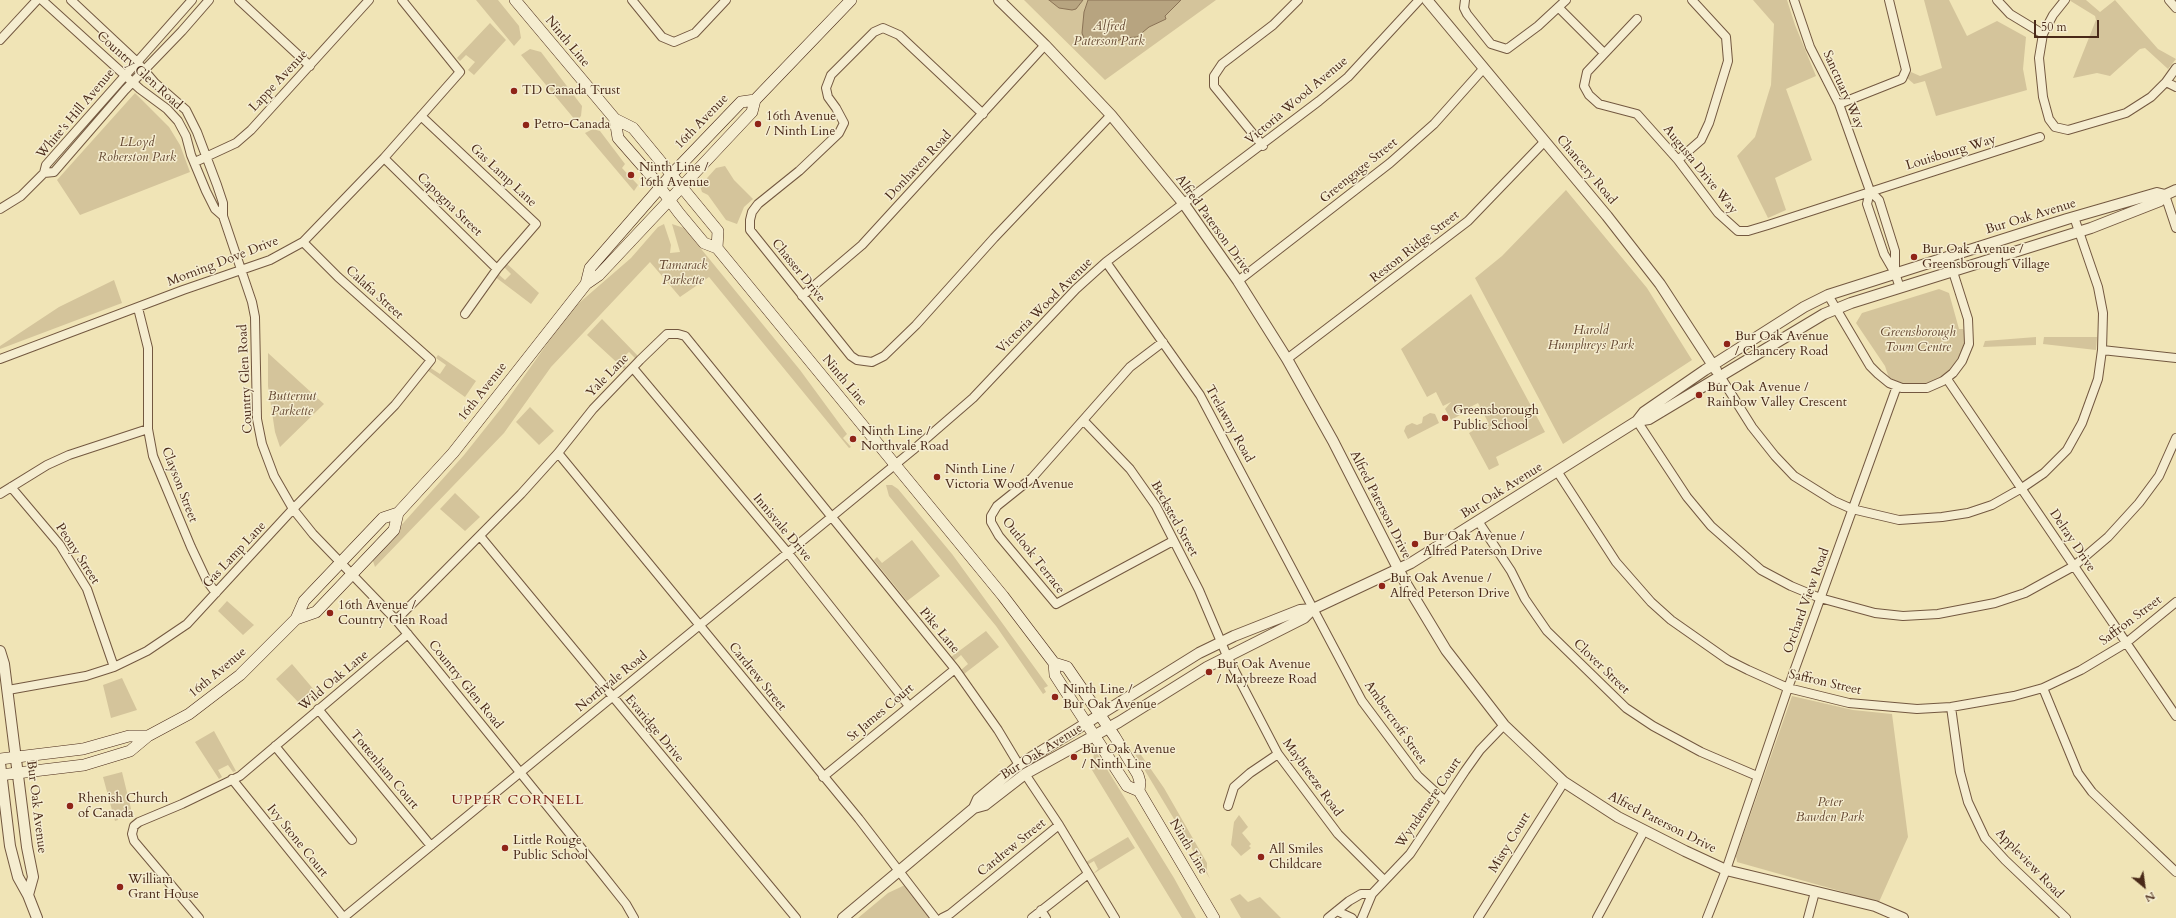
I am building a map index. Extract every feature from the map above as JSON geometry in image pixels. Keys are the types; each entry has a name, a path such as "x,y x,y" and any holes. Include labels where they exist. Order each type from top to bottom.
{"main road":[{"name":"Ninth Line","path":"515,0 615,119 633,128 718,231 717,248"},
{"name":"16th Avenue","path":"1,775 84,765 130,751 148,736 189,714 221,691 296,619 304,602 383,518 398,513 453,453 586,284 599,276 752,112 755,100 851,0"},
{"name":"16th Avenue","path":"586,284 590,268 671,175 741,102 755,100"},
{"name":"Ninth Line","path":"615,119 618,138 704,243 717,248 1003,596 1054,663 1056,675 1127,786 1139,791 1214,918"},
{"name":"16th Avenue","path":"296,619 316,612 394,530 398,513"},
{"name":"Ninth Line","path":"1054,663 1067,666 1108,727 1133,766 1140,782 1139,791"},
{"name":"16th Avenue","path":"0,759 83,750 128,736 148,736"}],"street":[{"path":"0,40 38,0"},
{"name":"Country Glen Road","path":"42,0 133,83 167,109 178,121 186,136 195,162 215,209 223,216"},
{"name":"Country Glen Road","path":"71,0 186,110 207,156 223,203 223,216 242,269 255,317 257,419 262,444 274,476 293,509 313,534 408,634 522,773 622,899 634,918"},
{"name":"White's Hill Avenue","path":"0,209 21,196 44,173 46,165 192,0"},
{"name":"White's Hill Avenue","path":"44,173 54,172 209,0"},
{"path":"239,0 310,66"},
{"name":"Lappe Avenue","path":"195,162 236,143 310,66 369,0"},
{"name":"Morning Dove Drive","path":"0,359 270,260 303,242 384,158 460,72 402,0"},
{"path":"632,0 662,37 674,42 696,33 726,0"},
{"name":"Alfred Paterson Drive","path":"999,0 1046,45 1111,115 1184,204 1238,281 1287,358 1398,569 1446,650 1504,725 1564,782 1618,817 1644,831 1726,870 1875,906 1903,918"},
{"path":"1262,146 1214,86 1214,76 1222,64 1273,25 1298,0"},
{"name":"Victoria Wood Avenue","path":"894,464 973,398 1076,289 1106,262 1262,146 1348,77 1419,0"},
{"name":"Chancery Road","path":"1427,0 1545,141 1660,284 1720,376"},
{"path":"1466,0 1464,8 1467,14 1491,44 1507,48 1559,8 1566,0"},
{"path":"1678,160 1701,140 1709,123 1728,61 1726,37 1692,0"},
{"name":"Sanctuary Way","path":"1794,0 1810,47 1838,104 1870,190 1880,200 1896,251 1895,273"},
{"path":"1838,104 1882,89 1902,79 1906,70 1889,0"},
{"path":"1997,0 2010,14 2043,34"},
{"path":"2065,0 2043,34 2039,58 2043,97 2049,119 2054,128 2068,130 2126,113 2151,97 2166,82 2176,68"},
{"path":"1559,8 1604,53"},
{"name":"Augusta Drive Way","path":"1637,19 1587,72 1584,86 1589,94 1599,104 1637,114 1678,160 1718,212 1738,231 1754,229 1870,190"},
{"name":"Chasser Drive","path":"983,114 899,34 884,28 874,32 832,75 826,88 828,97 844,123 839,133 799,171 758,204 750,220 750,230 851,356 857,360 872,362 884,356 916,325 994,238 1111,115"},
{"name":"Donhaven Road","path":"802,296 862,245 1046,45"},
{"name":"Greengage Street","path":"1238,281 1390,163 1434,124 1484,68"},
{"path":"2166,82 2176,87"},
{"name":"Gas Lamp Lane","path":"421,116 536,224 497,269 464,314"},
{"name":"Louisbourg Way","path":"1870,190 2040,137"},
{"name":"Reston Ridge Street","path":"1287,358 1468,221 1545,141"},
{"name":"Capogna Street","path":"384,158 497,269"},
{"name":"Sanctuary Way","path":"1870,190 1867,204 1884,254 1895,273 1900,288"},
{"name":"Bur Oak Avenue","path":"843,918 974,808 985,805 1025,774 1095,735 1227,656 1304,618 1313,609 1398,569 1637,422 1649,419 1836,309 2079,232 2160,201 2165,195 2176,190"},
{"name":"Bur Oak Avenue","path":"1637,422 1644,412 1713,365 1804,307 1828,294 2074,217 2157,193 2165,195"},
{"path":"2165,195 2176,228"},
{"path":"1720,376 1752,427 1775,456 1794,476 1814,490 1852,509 1899,520 1942,517 1968,513 1992,505 2022,488 2044,473 2067,450 2090,406 2098,380 2102,350 2103,313 2098,287 2074,217"},
{"name":"Calafia Street","path":"303,242 338,277 431,360"},
{"path":"1828,294 1870,366 1882,378 1897,386 1924,388 1947,379 1955,371 1964,357 1970,332 1968,319 1948,256"},
{"name":"Trelawny Road","path":"1106,262 1200,395 1313,609"},
{"name":"Clayson Street","path":"138,308 148,348 148,430 153,456 170,500 207,581 216,593"},
{"name":"Yale Lane","path":"396,620 480,536 558,453 593,409 667,334 678,334 685,336 832,517"},
{"name":"Outlook Terrace","path":"1163,342 1130,367 1084,421 1032,478 997,506 991,516 991,522 999,536 1056,604 1173,541"},
{"path":"2102,350 2176,358"},
{"name":"Gas Lamp Lane","path":"8,690 86,676 114,667 171,636 187,624 293,509 395,405 431,360"},
{"name":"Innisvale Drive","path":"633,368 788,553 909,706"},
{"name":"Delray Drive","path":"1947,379 2176,716"},
{"name":"Orchard View Road","path":"1707,918 1726,870 1788,688 1897,386"},
{"name":"Becksted Street","path":"1084,421 1130,469 1156,506 1199,590 1220,642"},
{"path":"1637,422 1674,479 1711,526 1761,570 1791,586 1820,598 1875,613 1903,616 1938,614 1995,603 2025,593 2074,566 2108,537 2139,503 2158,476 2176,438"},
{"path":"0,494 69,455 148,430"},
{"name":"Cardrew Street","path":"558,453 900,871 935,918"},
{"name":"Northvale Road","path":"344,918 522,773 894,464"},
{"name":"Saffron Street","path":"1557,471 1601,542 1651,602 1694,637 1728,660 1788,688 1850,704 1918,709 1951,707 2043,688 2081,670 2126,643 2176,602"},
{"name":"Peony Street","path":"11,487 60,545 87,589 114,667"},
{"name":"Pike Lane","path":"832,517 955,669 998,730 1019,765"},
{"name":"Clover Street","path":"1478,521 1511,571 1525,599 1547,631 1626,708 1653,726 1701,752 1758,776"},
{"name":"Evaridge Drive","path":"480,536 612,698 796,918"},
{"name":"Bur Oak Avenue","path":"974,808 978,799 1019,765 1199,653 1220,642 1300,610 1313,609"},
{"name":"Ambercroft Street","path":"1313,609 1358,694 1375,720 1418,776 1445,801"},
{"name":"Wild Oak Lane","path":"199,918 134,841 132,834 134,826 139,822 182,804 240,776 408,634"},
{"path":"1220,642 1227,656"},
{"name":"Bur Oak Avenue","path":"0,651 4,664 8,690 27,847 33,876 28,895"},
{"name":"Maybreeze Road","path":"1227,656 1278,754 1338,834 1384,880"},
{"name":"St James Court","path":"823,777 955,669"},
{"path":"2043,688 2078,773 2092,792 2176,872"},
{"name":"Appleview Road","path":"1951,707 1960,772 1968,802 1985,838 2005,860 2066,918"},
{"name":"Tottenham Court","path":"318,709 431,846"},
{"name":"Wyndemere Court","path":"1362,918 1372,894 1410,854 1480,750 1504,725"},
{"path":"275,746 352,840"},
{"path":"1228,806 1234,787 1250,773 1278,754"},
{"path":"0,763 10,846 18,877 28,895 37,918"},
{"path":"1025,774 1059,825 1114,918"},
{"name":"Ivy Stone Court","path":"232,779 344,918"},
{"name":"Misty Court","path":"1478,918 1564,782"},
{"name":"Cardrew Street","path":"942,918 950,914 1059,825"},
{"path":"1597,918 1644,831"},
{"path":"1032,918 1088,874"},
{"path":"1808,918 1815,892"},
{"path":"1328,918 1361,894 1372,894"},
{"path":"1042,910 1046,918"},
{"path":"1337,911 1352,918"}],"green space":[{"path":"476,0 498,0 519,26 521,38 514,46"},
{"name":"Alfred Paterson Park","path":"1024,0 1216,0 1105,80"},
{"path":"1753,0 1787,0 1795,25 1816,76 1786,89 1812,160 1775,178 1786,210 1768,218 1737,156 1755,137 1771,85 1774,24"},
{"path":"1924,0 1949,0 1967,36 1997,21 2026,37 2023,69 2027,90 1936,116 1925,81 1914,84 1907,78 1911,72 1920,76 1942,68"},
{"path":"2069,0 2086,0 2100,12 2115,0 2158,49 2176,59 2168,69 2145,48 2140,49 2110,76 2097,73 2073,78 2096,20 2095,16"},
{"path":"490,23 506,40 474,75 468,70 475,62 466,55 460,61 457,58"},
{"path":"530,49 541,52 582,106 581,116 576,121 521,55"},
{"name":"LLoyd Roberston Park","path":"135,93 169,127 180,145 190,172 80,215 57,180"},
{"path":"593,129 600,131 625,164 622,168 638,185 634,191 585,133"},
{"path":"725,166 734,180 753,199 744,207 737,224 726,220 708,195 702,192 700,186 716,168"},
{"name":"Harold Humphreys Park","path":"1566,190 1647,288 1692,360 1563,444 1475,278 1502,256"},
{"name":"Tamarack Parkette","path":"664,224 671,245 670,253 680,252 672,224 684,228 800,370 847,434 843,438 851,447 849,448 709,277 680,297 650,262 551,367 504,433 375,567 372,558 464,455 503,406 571,310 631,258 658,227"},
{"path":"506,263 539,293 531,304 494,276 497,273 505,280 511,274 503,266"},
{"path":"114,280 122,303 0,349 0,346 59,307"},
{"name":"Greensborough Town Centre","path":"1939,289 1949,293 1959,329 1963,329 1966,335 1962,352 1954,368 1939,379 1924,384 1903,383 1889,378 1885,366 1856,323 1862,313"},
{"path":"1471,294 1545,432 1496,457 1499,465 1489,470 1469,433 1488,422 1478,403 1459,413 1460,415 1451,420 1445,409 1451,402 1443,406 1436,392 1427,397 1401,349"},
{"path":"602,319 638,356 635,358 629,352 620,360 626,367 624,369 587,335"},
{"path":"2036,337 2036,345 1983,347 1985,341"},
{"path":"2044,337 2097,337 2096,350 2043,344"},
{"name":"Butternut Parkette","path":"268,353 324,404 280,447 275,432 268,386"},
{"path":"438,355 476,381 465,397 427,370 429,367 440,374 446,365 436,358"},
{"path":"530,407 554,431 539,445 516,422"},
{"path":"1430,413 1435,414 1439,423 1408,439 1404,431 1406,426 1412,423 1417,425 1422,423 1423,417"},
{"path":"886,485 892,485 898,489 952,554 1048,686 1044,688 1046,692 1043,694 996,626 889,496"},
{"path":"455,493 480,517 465,531 440,509"},
{"path":"912,540 940,576 907,601 874,560 877,557 882,563"},
{"path":"227,601 254,625 243,635 218,611"},
{"path":"986,631 999,647 964,674 961,670 968,664 961,655 954,661 951,657"},
{"path":"292,664 315,691 301,705 276,679"},
{"path":"122,678 137,710 111,718 103,685"},
{"name":"Peter Bawden Park","path":"1792,696 1853,710 1892,714 1908,837 1879,902 1737,862 1736,856"},
{"path":"214,731 236,771 233,772 228,765 218,770 222,777 219,779 195,742"},
{"path":"1139,752 1164,788 1207,863 1207,872 1210,879 1135,754"},
{"path":"1094,753 1097,753 1174,878 1196,918 1182,918 1092,770"},
{"path":"122,772 133,817 131,817 128,810 117,813 118,820 115,821 103,777"},
{"path":"1239,815 1248,827 1242,833 1251,844 1249,846 1251,848 1241,856 1231,845 1234,822"},
{"path":"1128,837 1135,848 1093,874 1098,869 1094,861 1087,865 1086,862"},
{"path":"905,885 931,918 858,918 888,893"},
{"path":"1240,894 1248,902 1260,897 1281,918 1241,918 1230,899"}],"shaded area":[{"path":"1049,0 1083,0 1076,9 1072,10 1059,8"},
{"path":"1088,0 1181,0 1165,16 1166,19 1149,27 1137,37 1123,38 1116,42 1108,42 1097,46 1085,41 1082,33 1084,12"}],"place":[{"name":"TD Canada Trust","path":"514,91"},
{"name":"16th Avenue / Ninth Line","path":"758,124"},
{"name":"Petro-Canada","path":"526,125"},
{"name":"Ninth Line / 16th Avenue","path":"631,175"},
{"name":"Bur Oak Avenue / Greensborough Village","path":"1914,257"},
{"name":"Bur Oak Avenue / Chancery Road","path":"1727,344"},
{"name":"Bur Oak Avenue / Rainbow Valley Crescent","path":"1699,395"},
{"name":"Greensborough Public School","path":"1445,418"},
{"name":"Ninth Line / Northvale Road","path":"853,439"},
{"name":"Ninth Line / Victoria Wood Avenue","path":"937,477"},
{"name":"Bur Oak Avenue / Alfred Paterson Drive","path":"1415,544"},
{"name":"Bur Oak Avenue / Alfred Peterson Drive","path":"1382,586"},
{"name":"16th Avenue / Country Glen Road","path":"330,613"},
{"name":"Bur Oak Avenue / Maybreeze Road","path":"1209,672"},
{"name":"Ninth Line / Bur Oak Avenue","path":"1055,697"},
{"name":"Bur Oak Avenue / Ninth Line","path":"1074,757"},
{"name":"Rhenish Church of Canada","path":"70,806"},
{"name":"Little Rouge Public School","path":"505,848"},
{"name":"All Smiles Childcare","path":"1261,857"},
{"name":"William Grant House","path":"120,887"}],"district":[{"name":"UPPER CORNELL","path":"518,801"}]}
